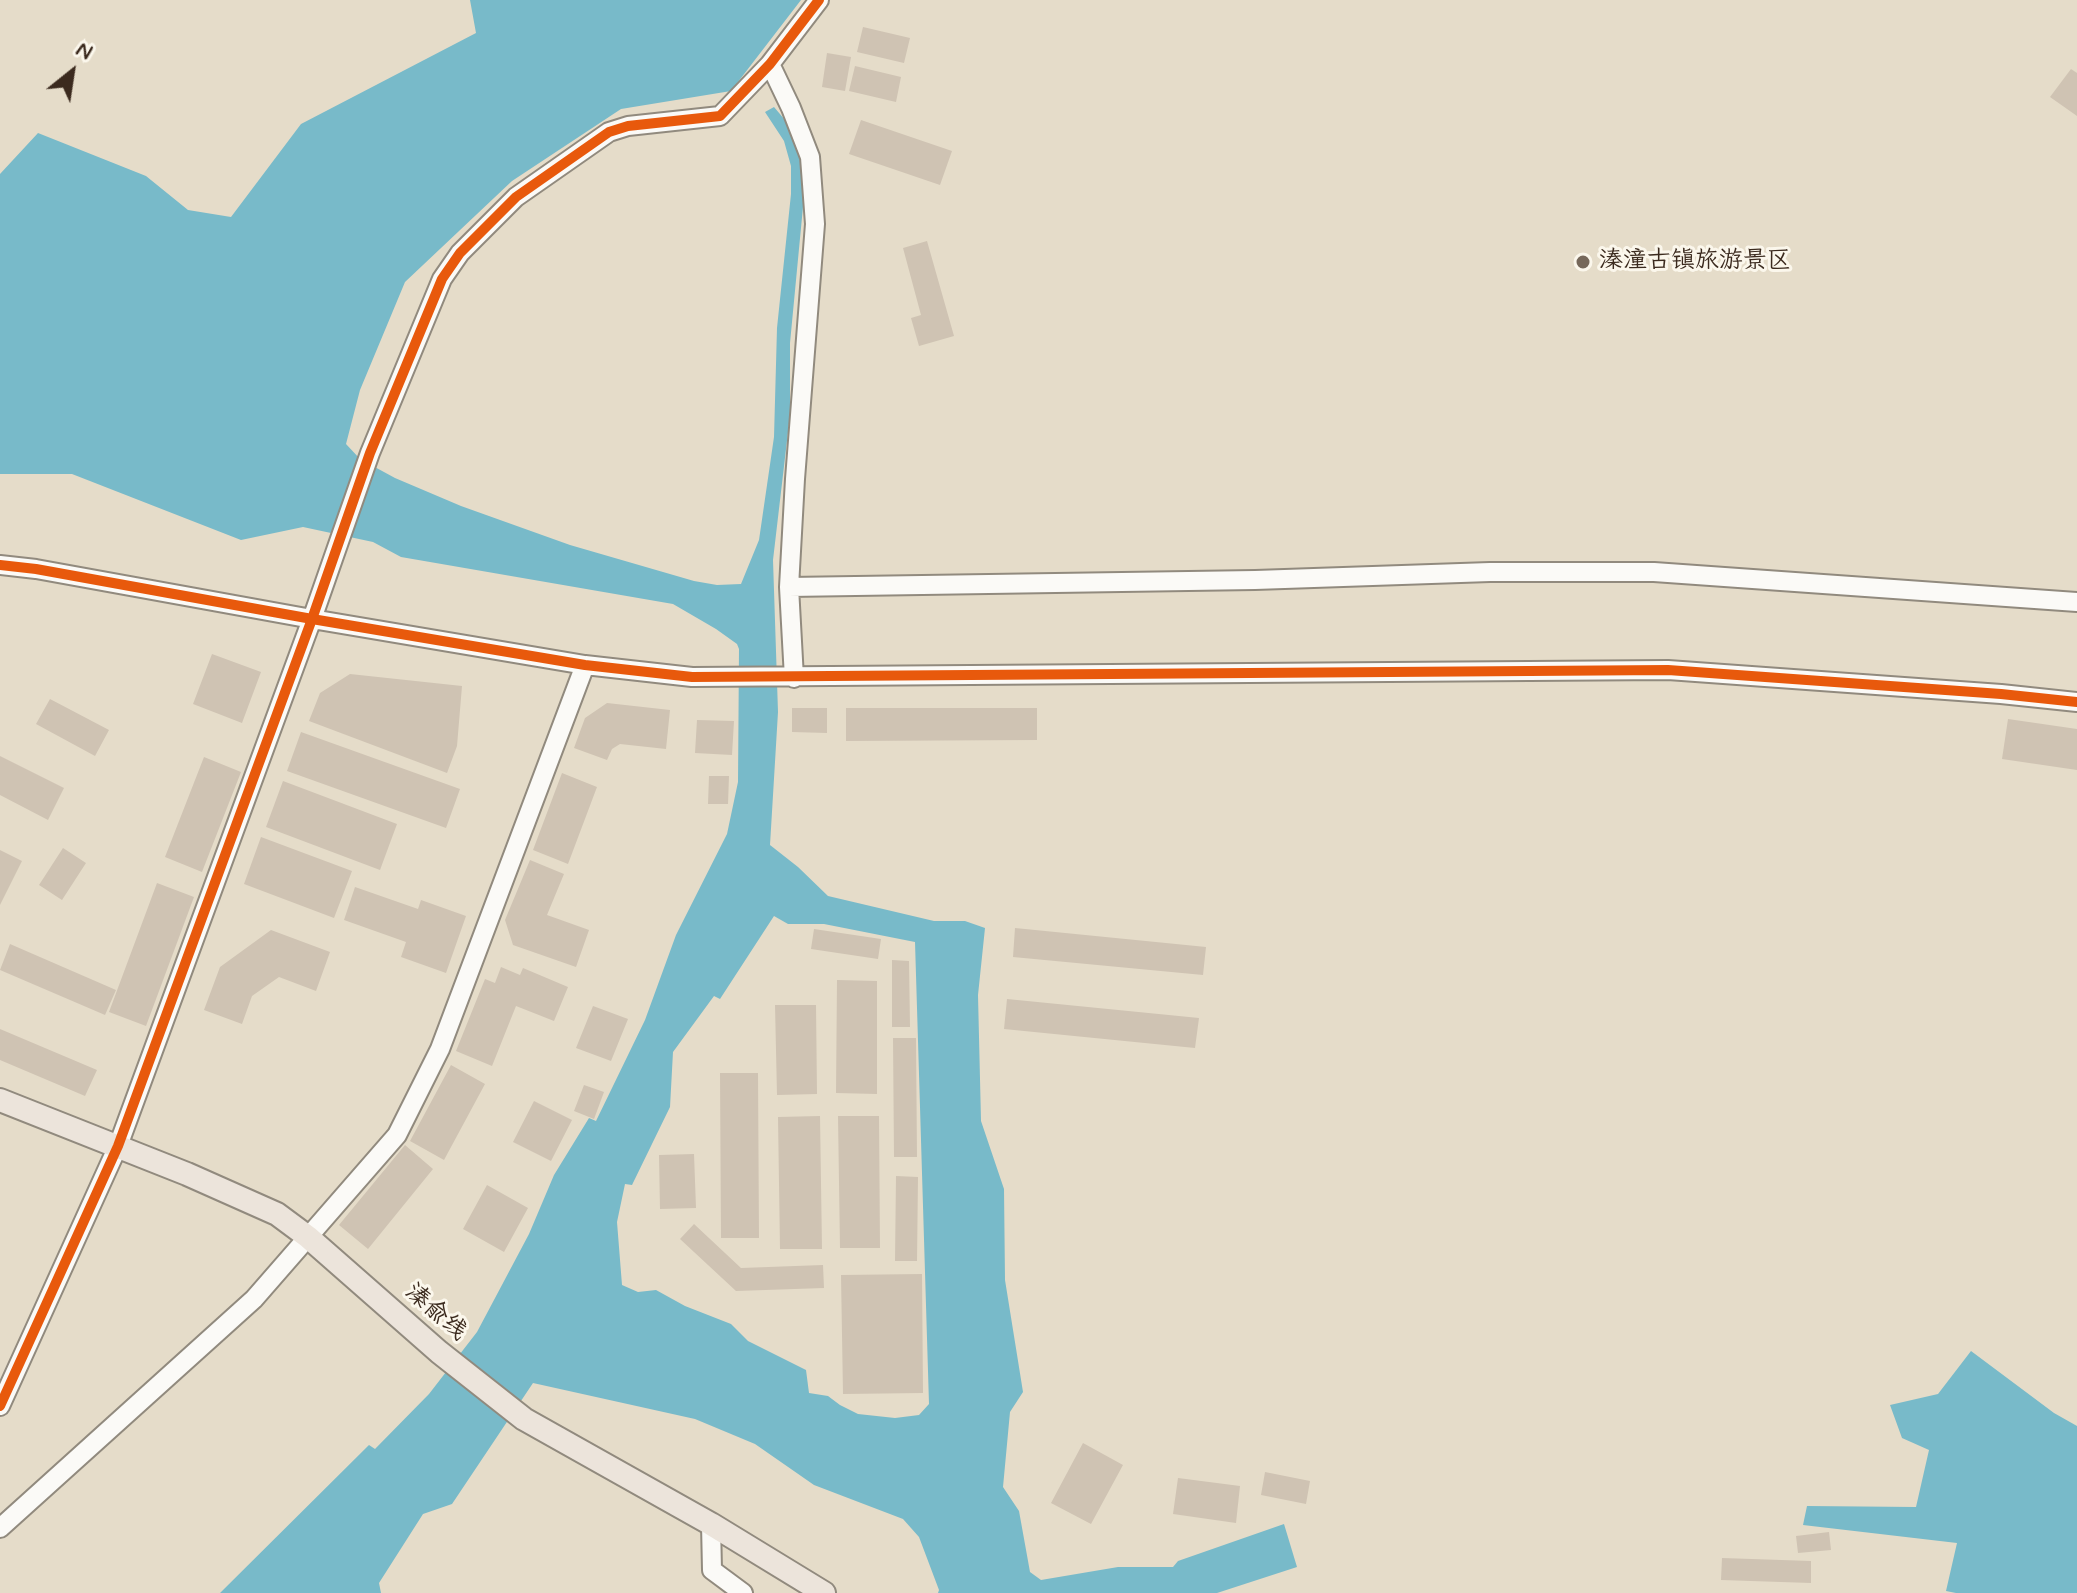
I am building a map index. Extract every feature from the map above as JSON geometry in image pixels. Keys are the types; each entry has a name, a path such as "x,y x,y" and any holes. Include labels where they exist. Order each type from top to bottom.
{"main road":[{"name":"溱俞线","path":"0,1100 187,1174 277,1214 308,1237 439,1352 524,1419 711,1524 824,1593"}],"street":[{"path":"0,1406 118,1146 370,453 442,279 460,253 516,197 609,132 628,126 720,116 770,64 819,0"},
{"path":"770,64 810,157 815,224 789,587 794,678"},
{"path":"0,565 585,665 692,677 1668,670 2077,702"},
{"path":"789,587 1255,580 1490,572 1654,572 2077,602"},
{"path":"0,1528 254,1299 397,1135 440,1049 585,665"},
{"path":"711,1524 712,1570 743,1593"}],"water":[{"path":"470,0 801,0 731,91 621,109 512,181 405,282 360,390 346,444 360,459 395,478 461,506 570,545 694,581 717,585 741,584 759,540 774,437 777,328 791,194 791,166 784,141 765,112 774,107 802,140 807,165 790,343 790,415 773,560 778,712 770,845 828,896 934,921 965,921 985,928 978,995 981,1121 1004,1189 1005,1280 1023,1392 1010,1412 1003,1487 1019,1511 1030,1572 1041,1580 1118,1567 1173,1567 1178,1561 1284,1524 1297,1567 1217,1593 938,1593 919,1537 903,1519 814,1485 755,1444 695,1419 533,1383 452,1504 423,1514 379,1583 381,1593 220,1593 369,1445 375,1449 429,1394 477,1332 529,1234 554,1175 589,1118 596,1121 645,1020 676,935 727,834 738,782 739,649 737,644 716,629 673,604 401,557 373,542 303,527 241,540 72,474 0,474 0,174 38,133 146,176 188,210 231,217 301,124 476,33","holes":["774,916 788,924 824,924 915,942 929,1404 919,1415 895,1418 858,1414 828,1396 809,1393 806,1370 748,1341 731,1324 685,1306 656,1290 638,1292 622,1285 617,1222 625,1184 632,1185 670,1107 673,1052 714,996 720,999"]},
{"path":"1971,1351 2054,1413 2077,1426 2077,1593 1946,1591 1957,1543 1803,1525 1807,1506 1916,1507 1929,1450 1902,1438 1890,1405 1938,1394"}],"building":[{"path":"863,27 910,38 904,63 857,52"},
{"path":"827,53 851,57 845,91 822,87"},
{"path":"855,66 901,77 896,102 849,91"},
{"path":"2071,69 2077,73 2077,116 2050,97"},
{"path":"861,120 952,151 940,185 849,154"},
{"path":"927,241 954,336 919,346 911,318 921,315 903,248"},
{"path":"212,654 261,672 242,723 193,704"},
{"path":"350,674 462,686 457,746 447,773 309,721 320,693"},
{"path":"50,699 109,730 95,756 36,724"},
{"path":"607,703 670,710 666,749 620,744 612,749 607,760 574,748 585,718"},
{"path":"792,708 827,708 827,733 792,732"},
{"path":"846,708 1037,708 1037,740 846,741"},
{"path":"2008,719 2077,729 2077,770 2002,759"},
{"path":"697,720 734,721 732,755 695,753"},
{"path":"301,732 460,789 446,828 287,771"},
{"path":"0,756 64,788 48,820 0,795"},
{"path":"204,757 241,772 202,872 165,857"},
{"path":"562,773 597,787 568,864 533,850"},
{"path":"709,776 729,776 728,804 708,804"},
{"path":"283,781 397,824 380,870 266,827"},
{"path":"261,837 352,871 334,918 244,884"},
{"path":"63,848 86,863 62,900 39,885"},
{"path":"0,850 22,861 0,905"},
{"path":"530,860 564,874 547,915 589,930 576,967 513,945 505,920"},
{"path":"157,883 194,897 146,1026 109,1012"},
{"path":"355,887 418,909 421,900 466,916 446,973 401,957 406,942 344,920"},
{"path":"1015,928 1206,947 1203,975 1013,957"},
{"path":"814,929 881,939 878,959 811,949"},
{"path":"271,930 330,952 316,991 279,977 252,996 242,1024 204,1010 220,967"},
{"path":"10,944 116,990 105,1015 0,970"},
{"path":"892,960 909,961 910,1027 892,1027"},
{"path":"501,967 520,975 523,968 568,987 554,1021 516,1006 492,1066 456,1051 485,979 495,983"},
{"path":"837,980 877,981 877,1094 836,1093"},
{"path":"1007,999 1199,1018 1195,1048 1004,1029"},
{"path":"775,1005 816,1005 817,1094 777,1095"},
{"path":"593,1006 628,1019 611,1061 576,1048"},
{"path":"0,1029 97,1070 85,1096 0,1060"},
{"path":"893,1038 916,1038 917,1157 894,1157"},
{"path":"451,1065 485,1084 444,1160 410,1141"},
{"path":"720,1073 758,1073 759,1238 721,1238"},
{"path":"584,1085 604,1092 594,1119 574,1111"},
{"path":"534,1101 572,1120 551,1161 513,1142"},
{"path":"820,1116 822,1249 780,1249 778,1117"},
{"path":"838,1116 879,1116 880,1248 840,1248"},
{"path":"405,1145 433,1169 368,1249 339,1225"},
{"path":"694,1154 696,1208 660,1209 659,1155"},
{"path":"896,1176 918,1177 917,1261 895,1261"},
{"path":"487,1185 528,1208 504,1252 463,1229"},
{"path":"694,1224 741,1268 823,1265 824,1288 736,1291 680,1239"},
{"path":"922,1274 923,1393 843,1394 841,1275"},
{"path":"1083,1443 1123,1465 1091,1524 1051,1503"},
{"path":"1265,1472 1310,1481 1306,1504 1261,1495"},
{"path":"1178,1478 1240,1486 1236,1523 1173,1514"},
{"path":"1829,1532 1831,1550 1798,1553 1796,1536"},
{"path":"1722,1558 1811,1561 1811,1583 1721,1580"}],"cycle path":[{"path":"0,1406 118,1146 370,453 442,279 460,253 516,197 609,132 628,126 720,116 770,64 819,0"},
{"path":"0,565 585,665 692,677 1668,670 2077,702"}],"place":[{"name":"溱潼古镇旅游景区","path":"1583,262"}]}
